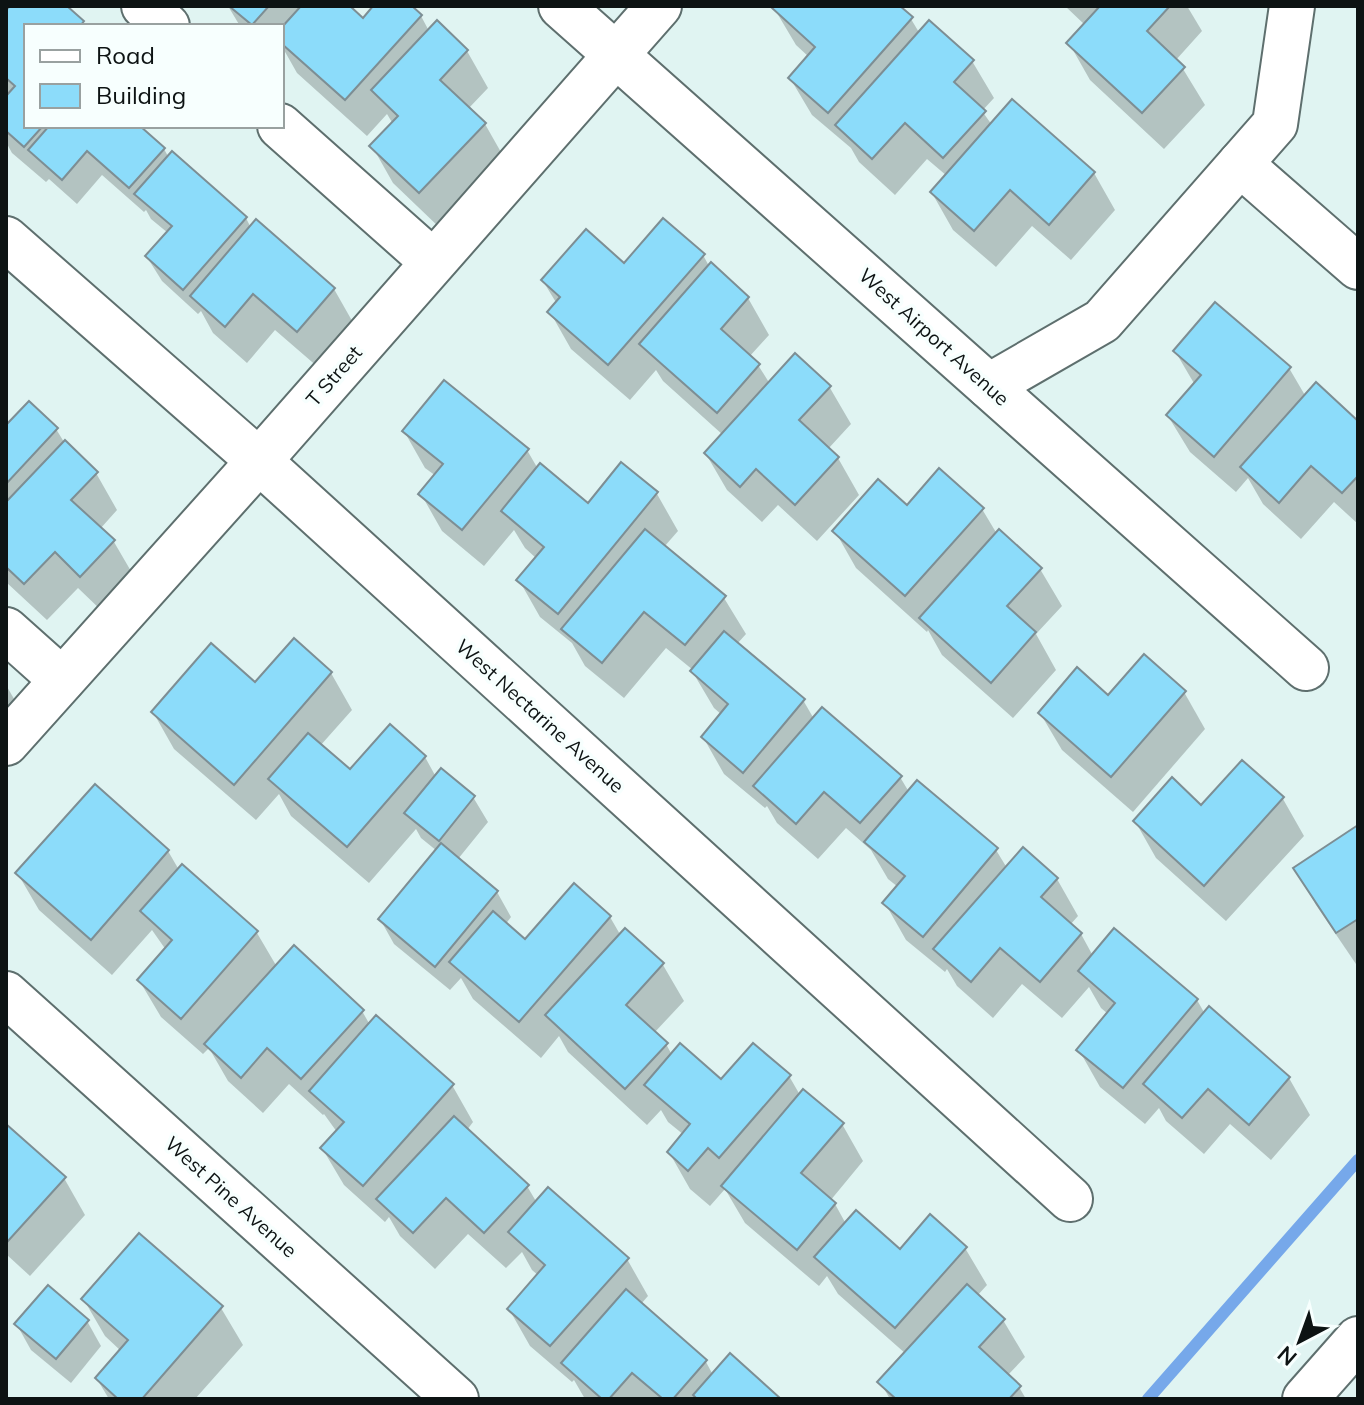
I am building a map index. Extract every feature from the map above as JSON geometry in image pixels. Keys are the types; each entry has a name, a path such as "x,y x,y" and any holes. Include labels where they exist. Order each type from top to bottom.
{"street":[{"path":"144,6 165,24"},
{"name":"West Airport Avenue","path":"561,6 1306,668"},
{"name":"T Street","path":"6,743 659,6"},
{"path":"989,386 1102,321 1275,124 1292,6"},
{"path":"282,128 433,262"},
{"path":"1240,164 1358,267"},
{"name":"West Nectarine Avenue","path":"6,239 259,461 1070,1199"},
{"path":"6,630 62,680"},
{"name":"West Pine Avenue","path":"6,994 456,1399"},
{"path":"1305,1399 1358,1339"}],"building":[{"path":"10,6 67,6 84,21 82,24 24,24 24,128 41,128 24,147 6,131 6,96 15,86 6,78 6,10"},
{"path":"229,6 269,6 251,24"},
{"path":"301,6 350,6 363,18 373,6 412,6 422,15 345,100 284,46 284,25"},
{"path":"900,6 913,17 828,113 788,78 815,47 772,8"},
{"path":"1100,6 1170,6 1147,31 1185,67 1142,113 1066,43"},
{"path":"437,20 468,50 440,80 486,123 419,193 369,146 398,116 371,90"},
{"path":"929,20 974,60 954,82 986,111 943,158 905,123 872,159 835,125"},
{"path":"1012,99 1095,172 1049,225 1010,190 974,231 930,192"},
{"path":"47,128 142,128 165,148 129,188 87,151 62,180 28,150"},
{"path":"172,151 247,217 183,290 145,256 172,226 134,194"},
{"path":"663,218 705,254 608,365 547,312 560,297 541,280 586,229 624,263"},
{"path":"256,219 335,288 297,332 253,294 225,327 190,296"},
{"path":"711,262 749,297 721,329 760,364 717,413 639,344"},
{"path":"1215,302 1291,367 1214,457 1166,415 1201,375 1173,351"},
{"path":"795,353 831,386 799,420 839,457 795,505 756,469 740,487 704,453"},
{"path":"444,380 529,449 462,530 418,494 443,464 402,431"},
{"path":"1316,382 1358,421 1358,476 1342,493 1311,466 1279,503 1240,467"},
{"path":"29,401 58,428 6,484 6,425"},
{"path":"65,440 98,472 71,500 115,540 80,577 55,552 24,584 6,567 6,502"},
{"path":"621,462 658,492 558,614 516,580 544,547 501,511 540,463 588,503"},
{"path":"939,468 984,508 905,596 832,531 878,479 907,505"},
{"path":"645,529 726,596 685,645 644,612 602,663 561,629"},
{"path":"999,529 1042,568 1007,606 1036,632 991,683 919,618"},
{"path":"724,631 805,699 743,773 701,737 728,704 690,671"},
{"path":"294,638 332,672 234,785 151,712 211,643 255,682"},
{"path":"1144,654 1186,691 1111,777 1038,713 1077,667 1108,695"},
{"path":"822,707 902,776 860,823 824,792 796,824 753,786"},
{"path":"390,724 426,756 347,847 268,779 308,733 350,769"},
{"path":"1242,760 1284,797 1204,886 1133,821 1172,777 1201,805"},
{"path":"441,768 475,796 439,841 404,813"},
{"path":"917,780 998,848 923,937 882,903 905,876 864,842"},
{"path":"95,784 169,850 91,940 15,873"},
{"path":"1358,825 1358,919 1336,933 1293,868"},
{"path":"441,843 498,891 435,967 378,919"},
{"path":"1023,847 1058,878 1041,897 1082,933 1040,982 1000,948 971,982 933,949"},
{"path":"182,864 258,931 181,1019 137,980 172,940 140,911"},
{"path":"574,883 611,916 519,1022 449,962 493,911 525,939"},
{"path":"625,928 664,963 626,1005 668,1043 625,1089 545,1015"},
{"path":"1114,928 1198,999 1123,1088 1076,1050 1115,1003 1078,971"},
{"path":"294,945 364,1010 301,1079 267,1048 241,1078 204,1044"},
{"path":"1209,1006 1290,1077 1249,1125 1208,1089 1182,1118 1143,1084"},
{"path":"376,1015 454,1084 363,1186 320,1148 344,1122 309,1091"},
{"path":"680,1043 721,1079 753,1043 791,1075 719,1158 708,1148 688,1171 667,1152 690,1124 644,1085"},
{"path":"803,1089 844,1123 801,1173 836,1203 797,1250 721,1186"},
{"path":"454,1116 529,1185 484,1233 446,1198 413,1233 376,1199"},
{"path":"6,1124 66,1177 8,1241 6,1239"},
{"path":"548,1187 629,1258 550,1346 507,1309 545,1265 508,1232"},
{"path":"856,1210 900,1249 930,1214 967,1247 895,1328 814,1257"},
{"path":"139,1233 223,1306 142,1399 118,1399 95,1378 128,1340 81,1299"},
{"path":"967,1284 1005,1319 979,1347 1021,1386 1009,1399 896,1399 877,1382"},
{"path":"48,1285 89,1320 56,1359 14,1324"},
{"path":"626,1289 707,1360 673,1399 663,1399 632,1373 609,1399 602,1399 561,1363"},
{"path":"730,1353 781,1399 697,1399 693,1395"}],"waterway":[{"path":"1148,1399 1358,1160"}]}
